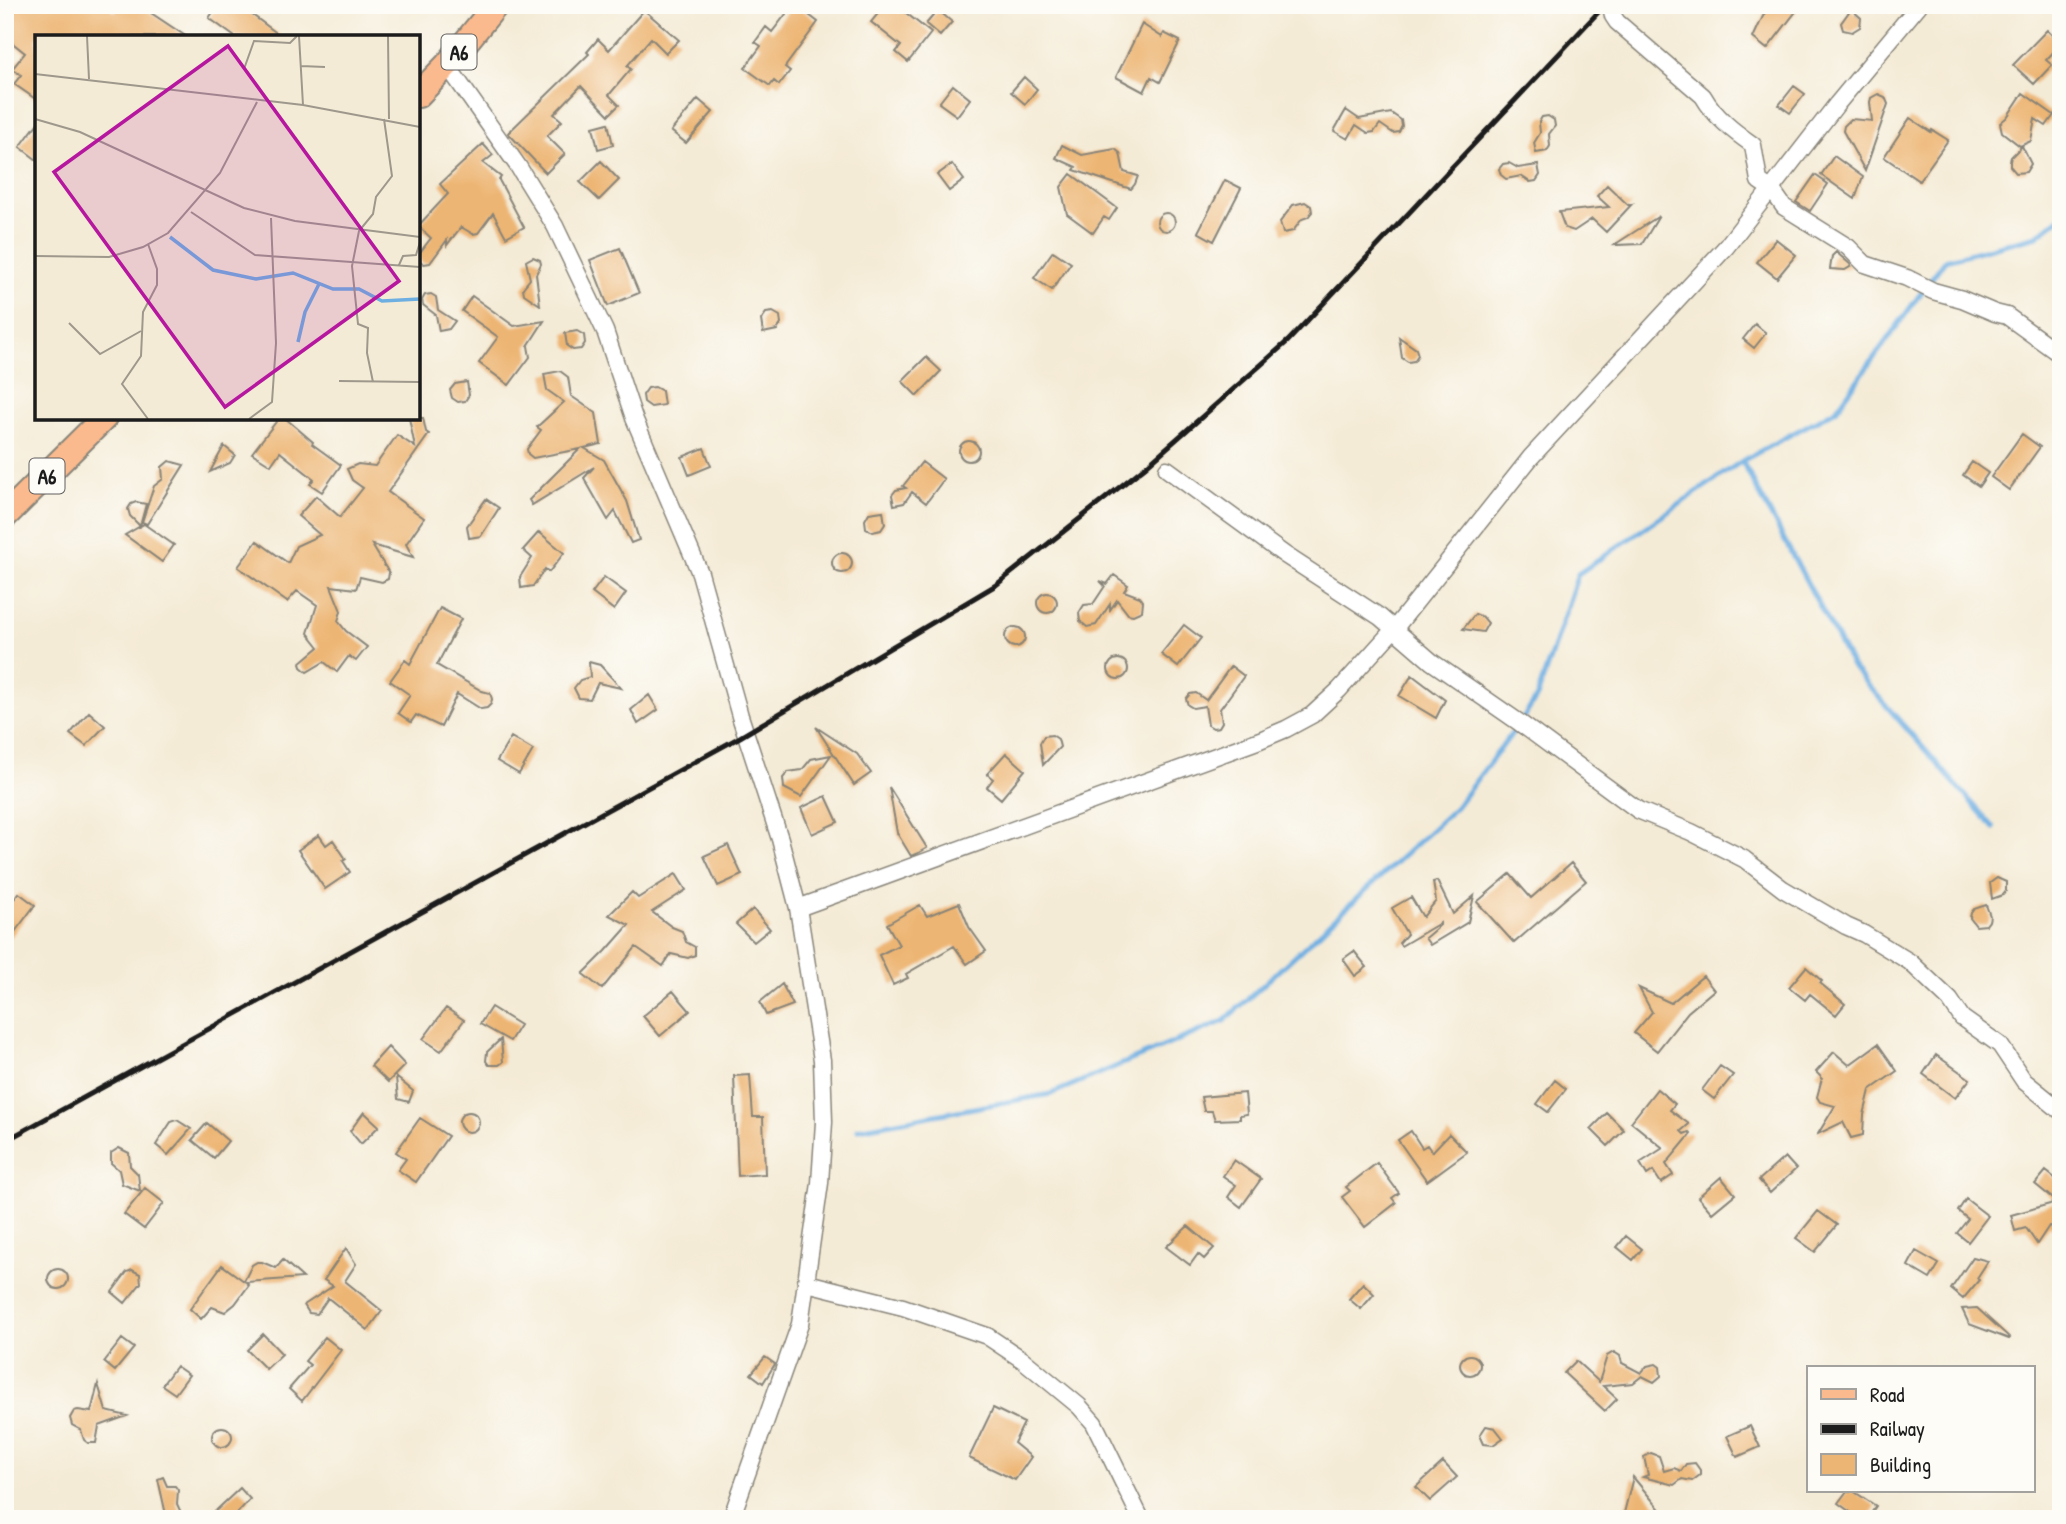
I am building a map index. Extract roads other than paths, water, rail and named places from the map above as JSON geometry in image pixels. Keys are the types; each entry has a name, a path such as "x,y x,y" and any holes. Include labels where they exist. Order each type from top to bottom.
{"main road":[{"name":"A6","path":"420,93 447,65 496,5"},
{"name":"A6","path":"5,516 102,420"}],"street":[{"path":"1611,5 1617,22 1703,96 1712,112 1735,133 1753,145 1759,181 1772,190 1784,208 1848,247 1865,264 2007,316 2061,355"},
{"path":"798,908 1286,729 1312,715 1339,690 1395,628 1531,457 1726,247 1837,104 1919,5"},
{"path":"447,65 502,143 555,226 605,331 634,418 700,573 798,908 816,1015 823,1082 820,1183 800,1324 731,1519"},
{"path":"1167,469 1284,555 1395,628 1432,662 1638,810 1691,832 1744,859 1783,889 1846,926 1864,933 1910,962 1950,1000 1962,1018 2000,1045 2024,1081 2061,1111"},
{"path":"807,1283 903,1307 987,1336 1023,1360 1079,1406 1094,1423 1141,1519"}],"waterway":[{"path":"858,1129 1051,1094 1224,1021 1456,807 1537,697 1578,574 1742,461 1836,410 1945,260 2037,236 2061,217"},
{"path":"1742,461 1853,668 1994,828"}],"railway":[{"path":"5,1141 740,737 996,585 1145,467 1288,341 1605,5"}]}
